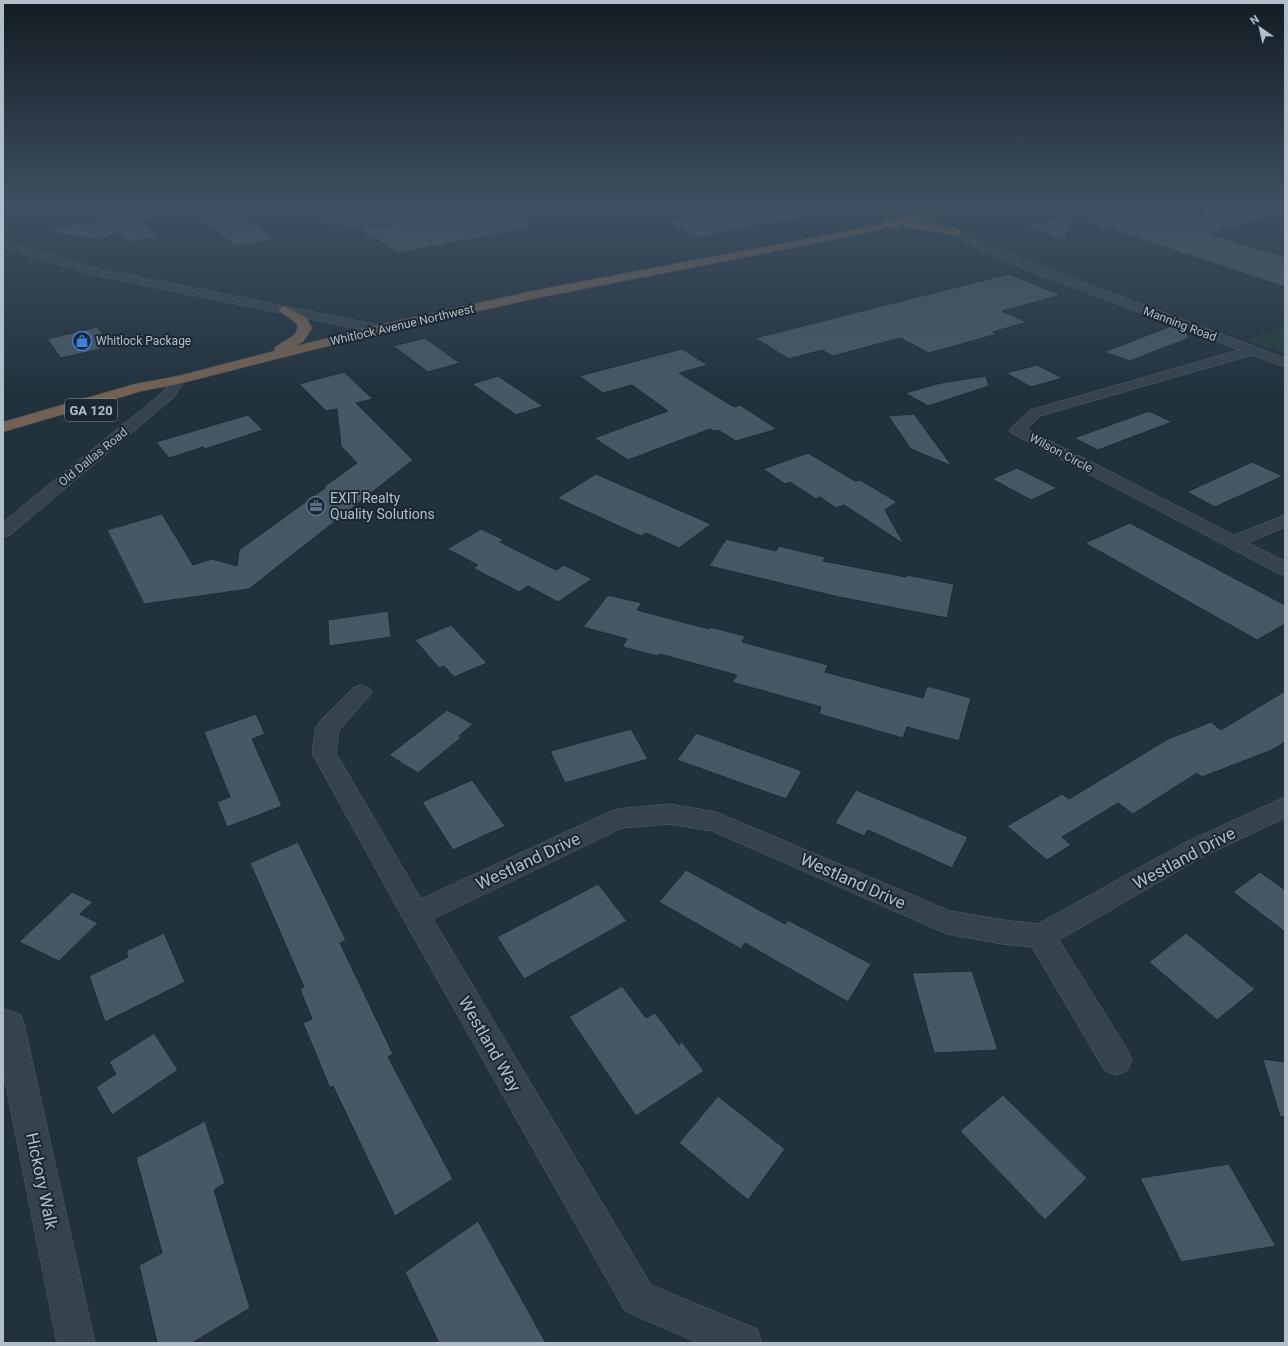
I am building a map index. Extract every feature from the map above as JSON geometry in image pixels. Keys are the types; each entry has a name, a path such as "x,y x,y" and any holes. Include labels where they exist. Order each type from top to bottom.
{"highway":[{"name":"Whitlock Avenue Northwest","path":"3,427 140,386 178,380 379,329 531,296 682,266"},
{"path":"263,359 299,338 305,328 302,320 284,310"},
{"name":"Whitlock Avenue Northwest","path":"3,437 146,394 178,380"}],"street":[{"path":"77,266 94,271 379,329"},
{"name":"Manning Road","path":"1029,266 1285,363"},
{"name":"Wilson Circle","path":"1252,351 1035,413 1017,430 1234,542 1285,570"},
{"name":"Old Dallas Road","path":"3,531 168,395 178,380"},
{"path":"1234,542 1285,520"},
{"name":"Westland Way","path":"361,693 328,727 324,753 414,914 638,1298 743,1343"},
{"name":"Westland Drive","path":"414,914 618,819 669,814 716,822 947,922 1003,932 1041,936 1194,850 1285,807"},
{"path":"1041,936 1116,1060"},
{"name":"Hickory Walk","path":"3,1023 9,1024 76,1343"}],"green space":[{"path":"1285,326 1285,354 1246,340"}],"building":[{"path":"1221,266 1285,266 1285,287"},
{"path":"1009,274 1061,295 1002,311 1027,322 993,332 997,334 929,353 900,338 833,356 822,350 789,359 755,338"},
{"path":"1171,326 1186,332 1189,338 1130,361 1104,352"},
{"path":"97,327 110,343 98,345 101,349 61,358 47,339"},
{"path":"425,338 460,363 428,372 393,346"},
{"path":"682,349 708,365 679,373 734,407 740,405 777,429 736,441 718,430 714,431 710,429 628,460 594,438 668,411 632,385 603,393 579,376"},
{"path":"1037,365 1063,378 1031,387 1006,373"},
{"path":"344,372 373,399 356,403 413,460 249,589 144,604 107,530 162,514 193,565 212,559 237,566 239,550 357,463 341,446 337,409 326,411 299,384"},
{"path":"498,376 543,406 516,415 472,384"},
{"path":"986,376 989,386 928,406 905,393 941,383"},
{"path":"1149,411 1172,422 1098,450 1074,438"},
{"path":"914,414 952,466 911,449 888,416"},
{"path":"248,415 263,430 205,449 203,447 169,458 156,442"},
{"path":"808,453 855,481 860,480 897,502 885,510 904,544 844,505 836,508 820,497 816,499 790,482 785,484 763,469"},
{"path":"1252,462 1283,476 1215,507 1187,492"},
{"path":"1017,468 1057,488 1031,500 992,479"},
{"path":"596,474 711,524 679,548 646,533 641,536 557,498"},
{"path":"1130,523 1285,605 1285,624 1257,640 1085,543"},
{"path":"481,529 504,540 500,542 556,570 564,565 592,579 558,602 528,586 519,592 473,568 478,565 447,549"},
{"path":"726,539 776,551 779,546 825,557 823,561 906,577 907,575 954,584 947,618 839,597 709,566"},
{"path":"608,595 642,603 637,610 709,629 710,627 745,636 742,642 828,665 825,672 923,698 927,686 971,698 959,741 907,727 903,738 819,714 821,707 732,682 737,675 660,654 658,656 622,647 627,639 583,627"},
{"path":"388,611 391,637 329,646 328,620"},
{"path":"451,625 487,663 454,677 444,666 439,668 415,640"},
{"path":"1285,691 1285,742 1272,750 1202,777 1197,773 1133,814 1118,803 1062,837 1071,845 1047,860 1007,826 1062,794 1069,799 1168,739 1211,722 1221,730"},
{"path":"447,710 473,724 459,736 462,737 418,773 389,755"},
{"path":"256,714 265,734 252,739 282,806 227,827 217,802 230,797 204,732"},
{"path":"631,729 648,759 565,783 550,751"},
{"path":"696,733 802,771 786,799 677,760"},
{"path":"472,780 505,826 453,850 422,802"},
{"path":"856,790 968,837 952,868 868,830 864,836 835,823"},
{"path":"298,842 346,940 340,943 393,1054 388,1057 453,1179 395,1216 333,1086 330,1088 303,1023 312,1019 300,989 304,987 250,863"},
{"path":"686,870 785,924 788,920 871,964 848,1002 745,943 741,949 659,902"},
{"path":"1260,872 1285,890 1285,932 1233,892"},
{"path":"598,884 627,921 524,979 497,937"},
{"path":"72,892 93,902 80,914 98,923 59,961 19,942"},
{"path":"164,933 185,982 105,1022 89,976 128,957 126,951"},
{"path":"1186,933 1255,989 1217,1020 1149,962"},
{"path":"972,971 998,1050 934,1053 912,973"},
{"path":"622,986 646,1018 655,1013 679,1045 682,1042 704,1071 636,1116 569,1017"},
{"path":"154,1033 178,1070 112,1115 96,1087 116,1074 109,1062"},
{"path":"1263,1059 1285,1062 1285,1116 1280,1117"},
{"path":"1003,1095 1087,1178 1045,1220 960,1131"},
{"path":"718,1096 785,1149 748,1200 679,1143"},
{"path":"205,1121 225,1183 214,1190 250,1308 192,1343 157,1343 139,1265 162,1253 136,1158"},
{"path":"1229,1164 1276,1246 1181,1262 1140,1178"},
{"path":"478,1221 546,1343 439,1343 405,1272"}],"place":[{"name":"Whitlock Package","path":"82,341"},
{"name":"EXIT Realty Quality Solutions","path":"316,506"}]}
